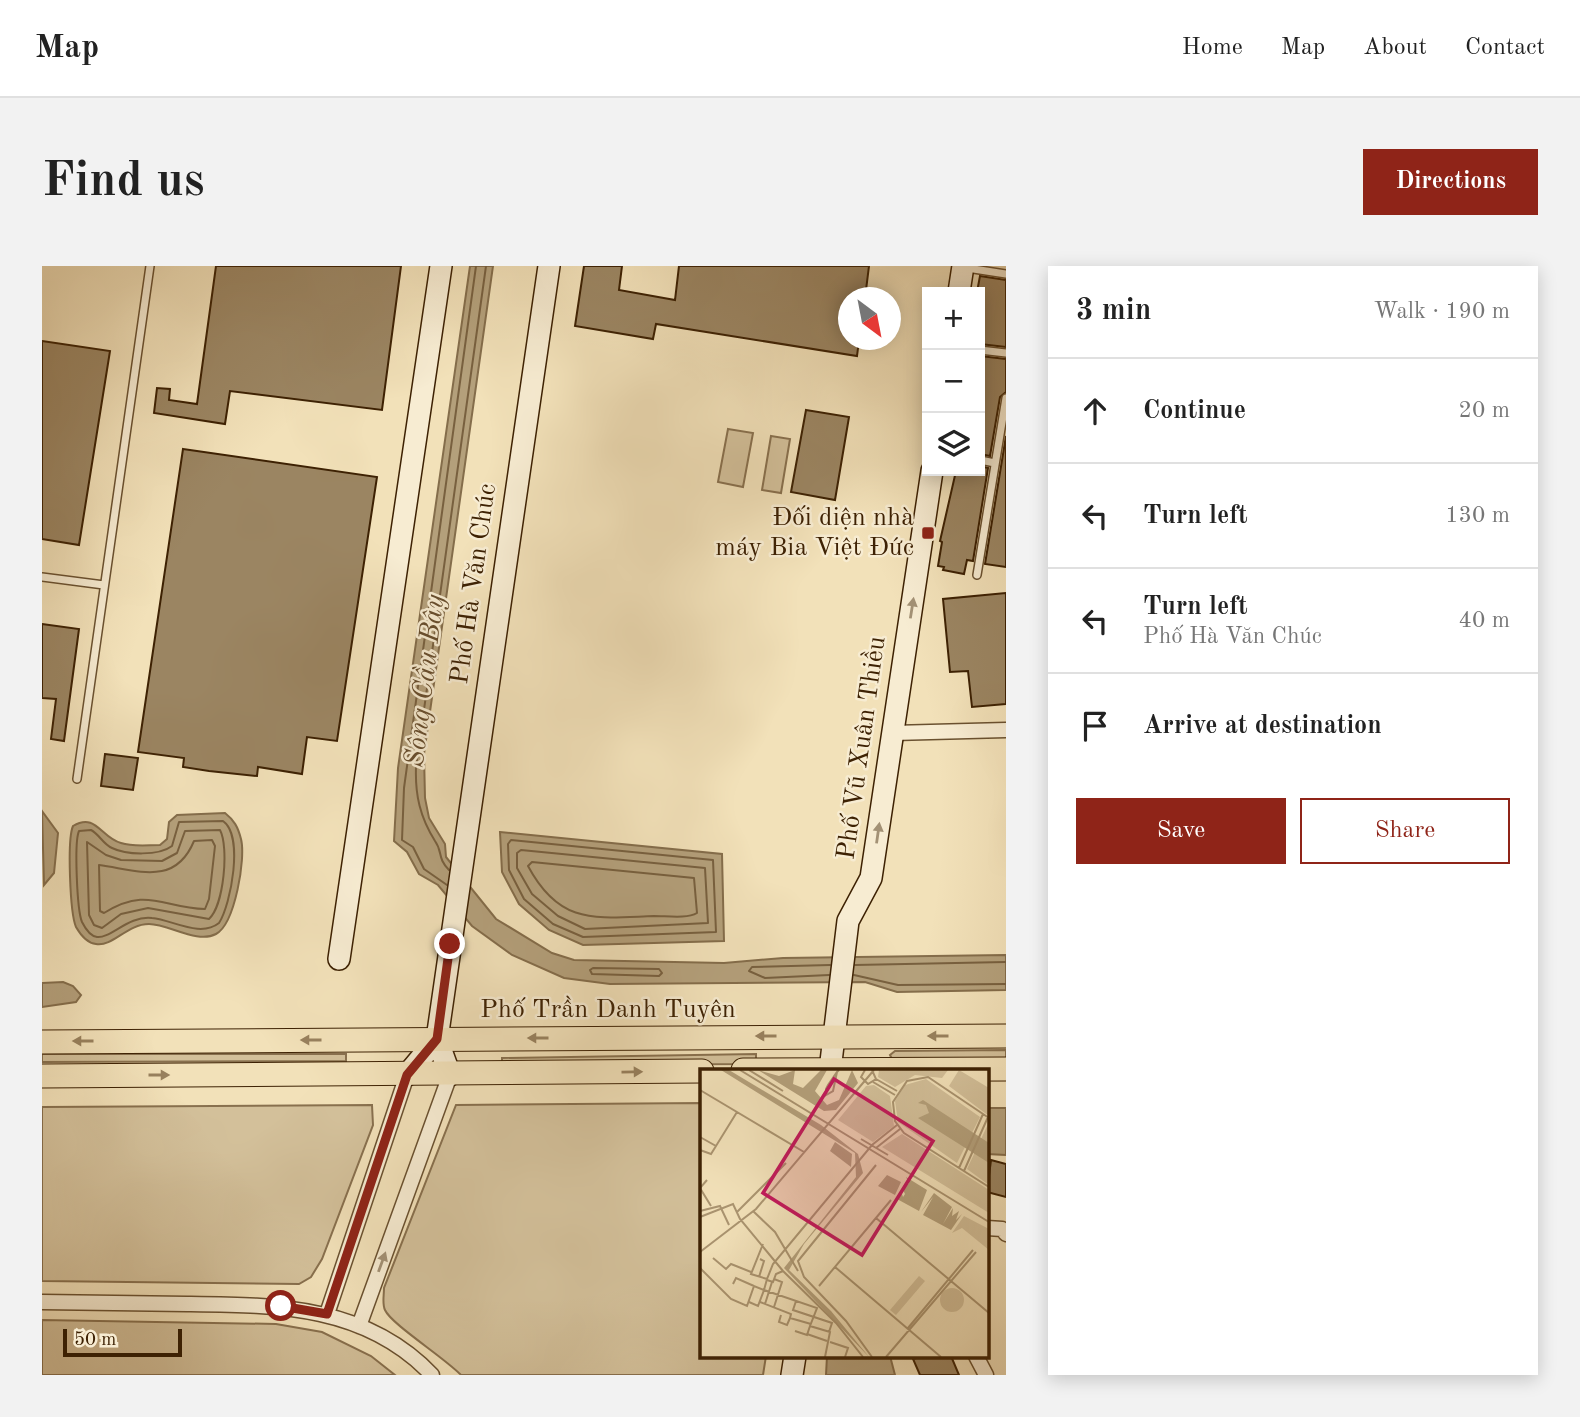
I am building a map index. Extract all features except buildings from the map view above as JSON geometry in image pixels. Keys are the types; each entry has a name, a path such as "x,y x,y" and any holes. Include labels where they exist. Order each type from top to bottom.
{"main road":[{"name":"Phố Trần Danh Tuyên","path":"42,1042 1006,1036"},
{"path":"988,1069 1006,1069"},
{"path":"42,1076 700,1071"}],"street":[{"path":"339,959 441,266"},
{"name":"Phố Hà Văn Chúc","path":"450,1074 437,1039 549,266"},
{"path":"960,287 963,266"},
{"name":"Phố Vũ Xuân Thiều","path":"830,1069 851,910 871,878 931,476"},
{"path":"893,733 1006,730"},
{"path":"327,1314 407,1075 437,1039"},
{"path":"359,1326 450,1074"},
{"path":"988,1228 1002,1229 1006,1234"},
{"path":"42,1302 281,1306 327,1314 359,1326 395,1345 432,1375"},
{"path":"977,1358 986,1375"}],"lane":[{"path":"77,779 150,266"},
{"path":"963,266 1006,274"},
{"path":"985,351 1006,353"},
{"path":"977,575 1006,398"},
{"path":"985,461 995,463"},
{"path":"42,577 104,585"}],"shaded area":[{"path":"728,429 753,433 743,487 718,482"},
{"path":"771,436 790,439 781,493 762,490"},
{"path":"1006,1050 1006,1059 892,1059 890,1055 895,1051"},
{"path":"42,1054 346,1054 346,1061 42,1062"},
{"path":"756,1054 756,1064 502,1065 502,1058"},
{"path":"700,1103 700,1358 766,1358 763,1375 461,1375 397,1324 385,1310 384,1288 456,1105"},
{"path":"372,1105 373,1125 322,1259 311,1277 299,1284 42,1281 42,1107"},
{"path":"42,1320 276,1324 322,1332 371,1356 395,1375 42,1375"}],"water":[{"name":"Sông Cầu Bây","path":"470,266 493,266 424,754 425,798 429,818 445,844 446,857 496,919 552,953 574,960 724,963 783,958 1006,955 1006,990 897,992 865,982 610,984 564,978 512,955 472,926 438,885 419,874 407,852 394,841 398,768"},
{"path":"42,811 58,833 54,873 44,885"},
{"path":"225,813 233,821 241,839 242,860 234,905 223,928 216,934 200,937 149,924 141,925 102,944 93,943 82,935 76,927 71,893 70,846 73,826 87,822 121,843 160,845 167,839 169,822 177,815"},
{"path":"500,832 722,854 724,941 583,945 549,930 519,904 502,872"},
{"path":"63,982 73,986 81,995 76,1002 42,1007 42,983"},
{"path":"988,1108 1006,1108 1006,1155 988,1154"},
{"path":"827,1358 891,1358 895,1375 826,1375"}],"place":[{"name":"Đối diện nhà máy Bia Việt Đức","path":"928,533"}],"route":[{"path":"281,1306 327,1314 407,1075 437,1039 450,944"}]}
